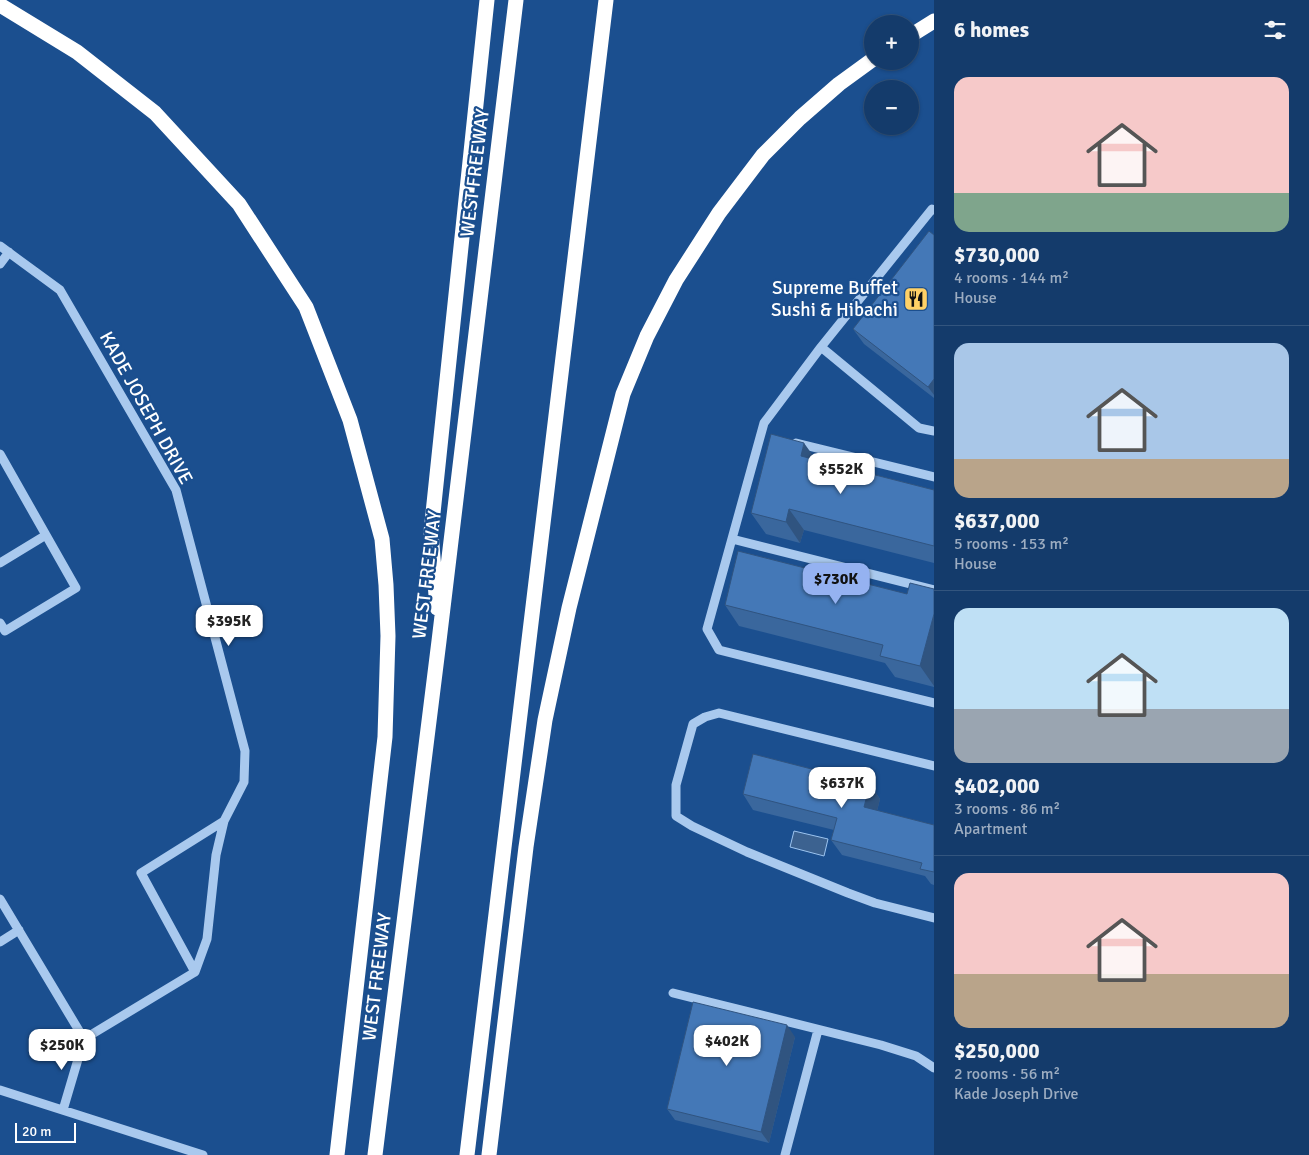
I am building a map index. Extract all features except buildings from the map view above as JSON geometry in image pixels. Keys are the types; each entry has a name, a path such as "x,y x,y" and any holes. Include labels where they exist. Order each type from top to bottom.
{"highway":[{"path":"439,641 431,532 487,0"},
{"name":"WEST FREEWAY","path":"375,1155 516,0"},
{"path":"468,1155 606,0"},
{"path":"598,67 612,0"},
{"path":"0,5 78,52 155,113 238,204 306,307 350,420 382,539 388,636 385,737 337,1155"},
{"path":"919,30 934,21"},
{"path":"489,1155 526,847 545,720 569,608 623,394 647,336 676,280 719,213 763,155 800,118 839,84 864,66"}],"street":[{"path":"933,209 821,347 764,424 707,629 719,650 934,703"},
{"name":"KADE JOSEPH DRIVE","path":"0,246 60,290 176,490 245,751 244,782 224,820 216,855 207,939 195,972"},
{"path":"0,264 9,252"},
{"path":"821,347 919,428 934,430"},
{"path":"761,434 771,436"},
{"path":"790,441 934,477"},
{"path":"0,454 76,588 2,627"},
{"path":"0,563 46,535"},
{"path":"732,539 934,590"},
{"path":"934,766 719,713 705,717 693,724 676,785 676,816 692,826 747,852 848,893 875,903 934,918"},
{"path":"62,1110 84,1039 195,972 141,873 224,820"},
{"path":"0,899 84,1039"},
{"path":"0,942 19,930"},
{"path":"673,993 880,1045 916,1056 934,1068"},
{"path":"785,1155 818,1030"},
{"path":"0,1090 203,1155"}],"water":[{"path":"794,831 828,839 824,856 790,847"}],"place":[{"name":"Supreme Buffet Sushi & Hibachi","path":"916,299"}]}
